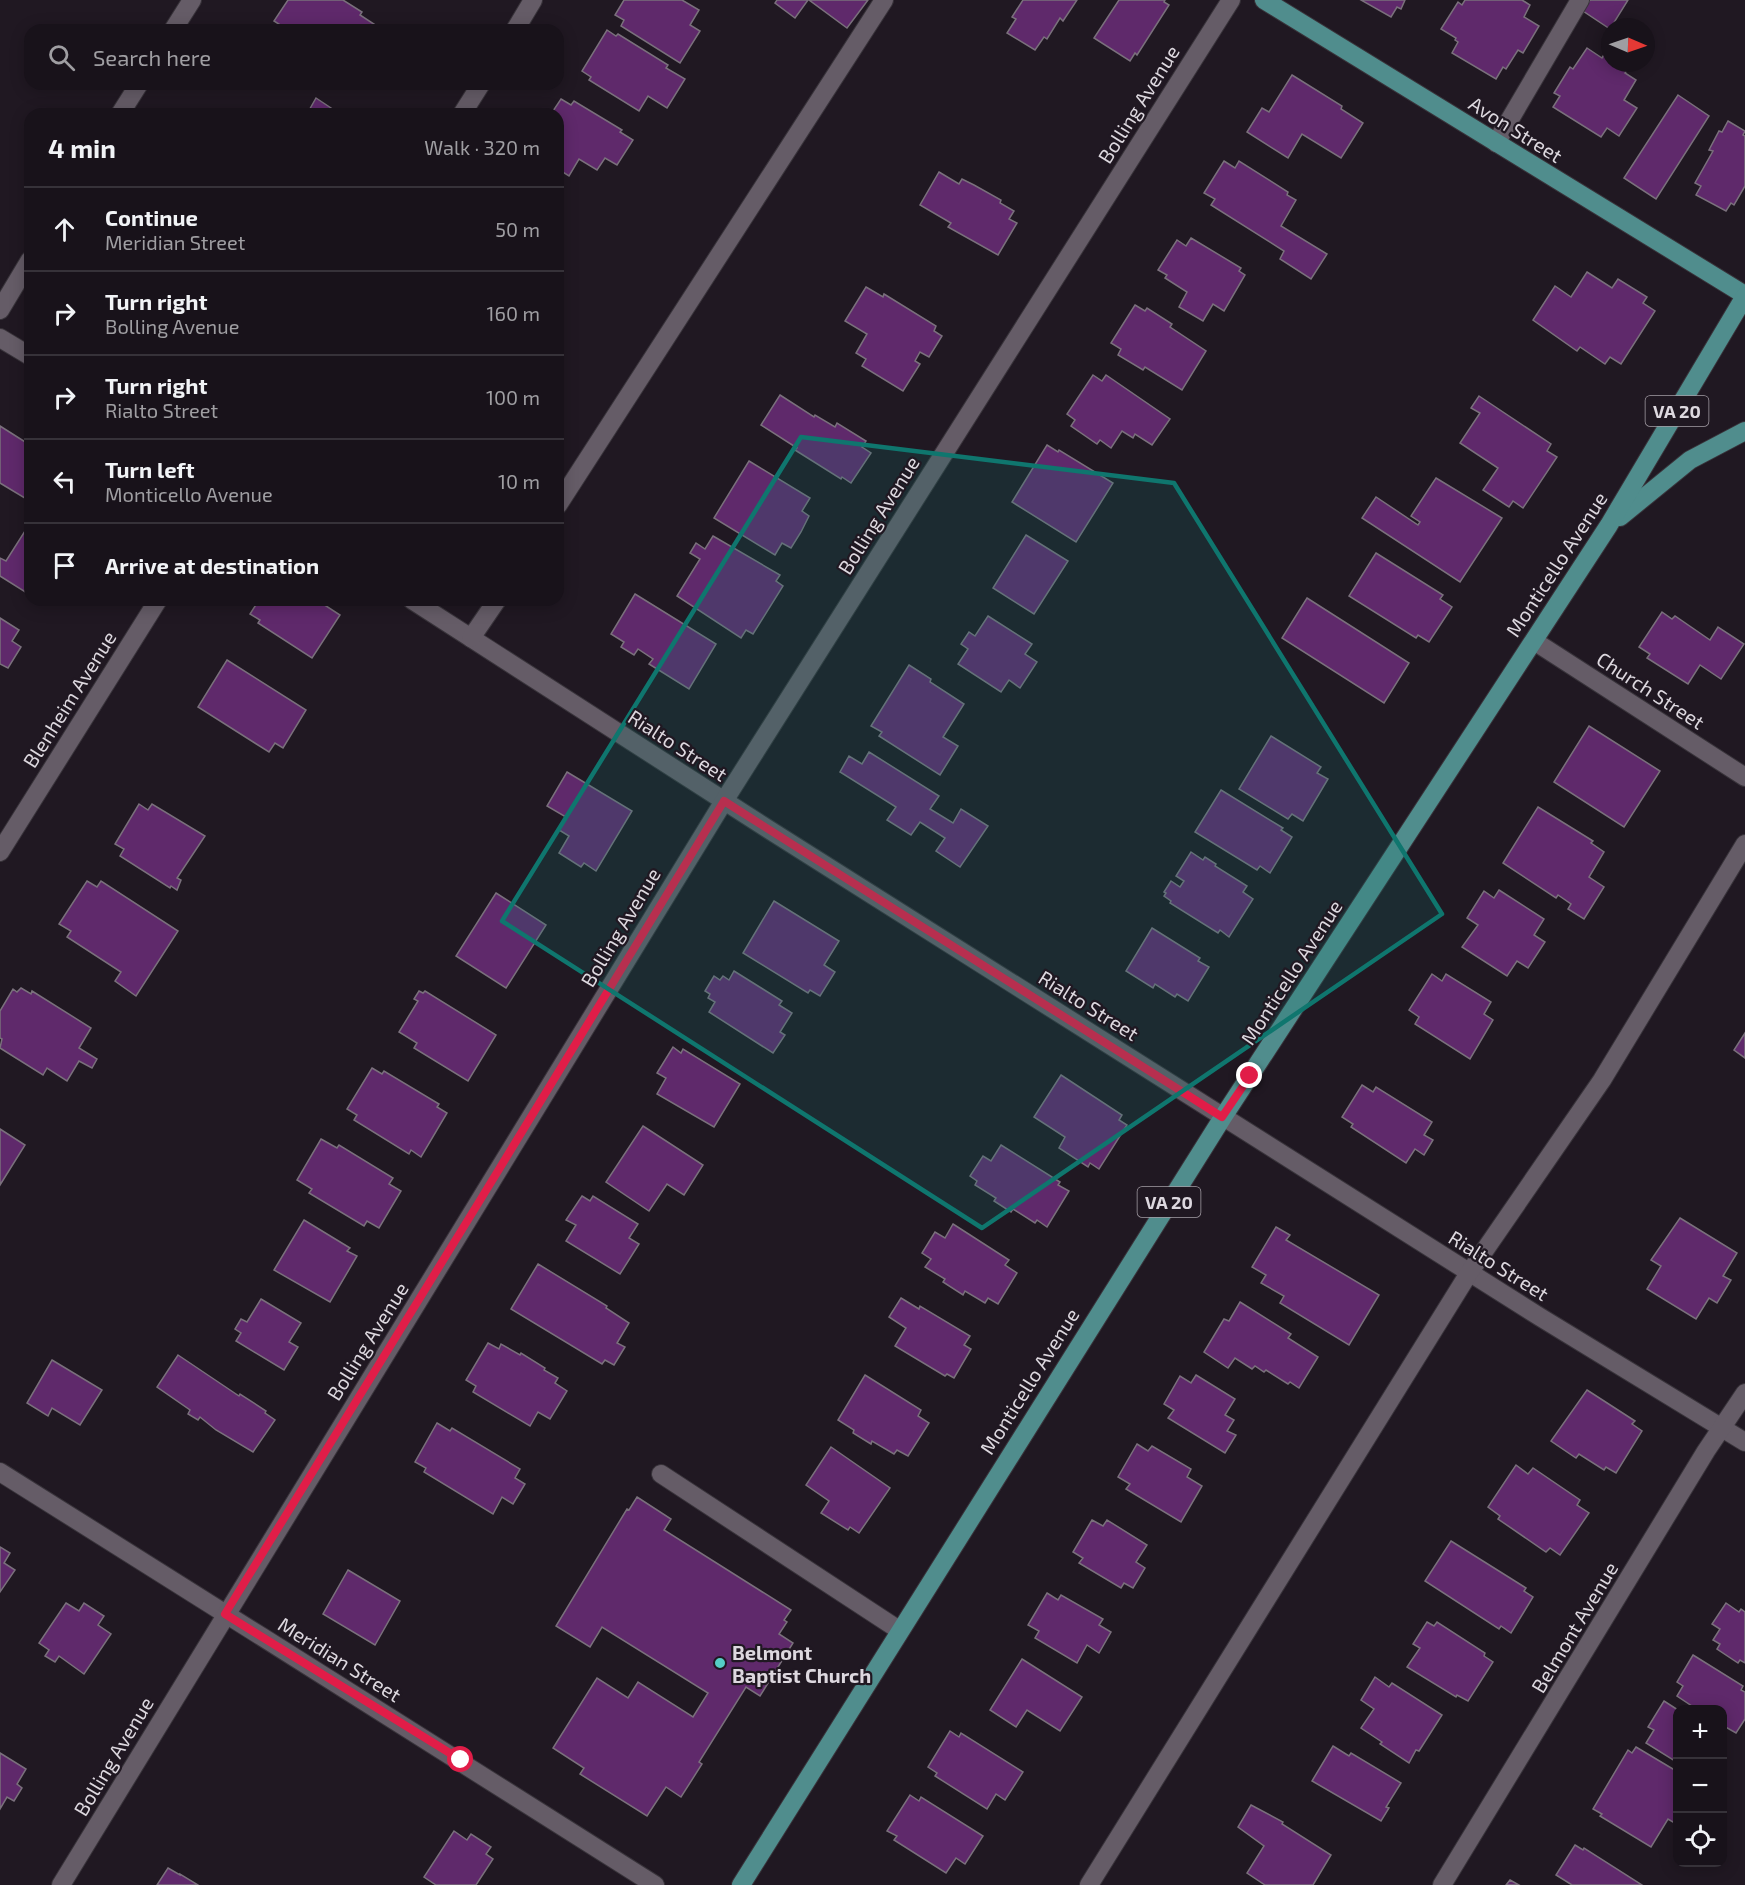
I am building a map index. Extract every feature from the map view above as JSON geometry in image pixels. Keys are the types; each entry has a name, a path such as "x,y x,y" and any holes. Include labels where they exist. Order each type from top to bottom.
{"main road":[{"name":"Avon Street","path":"1264,0 1745,296"},
{"name":"Monticello Avenue","path":"741,1885 1222,1117 1609,525 1745,296"},
{"name":"VA 20","path":"1609,525 1690,460 1745,431"}],"street":[{"path":"177,24 192,0"},
{"path":"518,24 533,0"},
{"path":"564,496 884,0"},
{"name":"Bolling Avenue","path":"61,1885 724,801 1231,0"},
{"path":"1496,143 1580,0"},
{"path":"124,108 135,90"},
{"path":"466,108 477,90"},
{"path":"0,310 24,270"},
{"path":"0,338 24,352"},
{"name":"Blenheim Avenue","path":"0,852 154,606"},
{"name":"Rialto Street","path":"421,606 724,801 1469,1273 1745,1442"},
{"path":"471,638 492,606"},
{"name":"Church Street","path":"1534,641 1745,777"},
{"path":"1089,1885 1469,1273 1602,1080 1745,844"},
{"name":"Belmont Avenue","path":"1443,1885 1706,1451 1723,1429 1745,1393"},
{"name":"Meridian Street","path":"0,1472 461,1760 655,1885"},
{"path":"661,1474 900,1630"}],"highlighted area":[{"path":"801,437 1174,483 1442,914 982,1228 502,921"}],"building":[{"path":"288,0 343,0 362,12 360,15 374,24 279,24 274,21"},
{"path":"624,0 682,0 699,10 690,25 700,31 680,63 621,26 624,20 615,15"},
{"path":"777,0 808,0 795,18 775,3"},
{"path":"809,0 868,0 847,28"},
{"path":"1023,0 1077,0 1063,21 1060,18 1047,39 1044,37 1035,50 1007,33 1016,19 1012,17"},
{"path":"1119,0 1165,0 1164,2 1169,5 1137,55 1135,53 1130,61 1094,38"},
{"path":"1361,0 1405,0 1401,9 1397,7 1391,17"},
{"path":"1465,0 1522,0 1530,5 1524,17 1539,26 1523,53 1518,50 1506,69 1503,67 1496,79 1452,53 1458,42 1456,38 1441,29 1458,2 1462,5"},
{"path":"1590,0 1628,0 1617,18 1601,18 1601,23 1583,11"},
{"path":"607,30 616,36 618,34 668,65 666,68 685,79 667,108 648,96 639,111 589,80 591,77 582,71"},
{"path":"1587,48 1601,57 1601,72 1626,72 1636,80 1624,100 1637,108 1619,136 1607,128 1601,137 1553,107 1560,96 1554,93 1570,67 1573,69"},
{"path":"1292,75 1342,106 1341,109 1363,123 1341,158 1302,134 1288,158 1247,132 1262,108 1269,112"},
{"path":"1678,95 1709,116 1656,199 1624,178"},
{"path":"316,98 331,108 310,108"},
{"path":"561,99 571,105 574,101 622,130 620,132 633,140 617,165 605,158 597,170 579,159 569,176 564,173 564,108 555,108"},
{"path":"1728,121 1745,131 1743,135 1745,136 1745,186 1734,205 1731,203 1726,211 1696,195 1701,186 1695,183 1713,151 1709,150 1719,131 1722,132"},
{"path":"1224,161 1235,168 1239,161 1288,192 1287,195 1296,200 1281,226 1327,254 1311,279 1280,259 1284,251 1211,205 1215,199 1204,193"},
{"path":"939,172 959,184 962,179 974,185 1001,200 1000,203 1014,211 1009,219 1017,223 998,255 948,227 951,223 920,205"},
{"path":"1191,238 1241,268 1239,271 1245,275 1224,311 1213,304 1203,321 1179,307 1187,292 1165,278 1167,275 1158,270 1177,240 1186,246"},
{"path":"1587,272 1612,288 1618,279 1647,297 1643,303 1655,311 1621,364 1610,357 1605,364 1580,347 1577,351 1533,320 1555,286 1571,297"},
{"path":"866,287 883,297 884,294 936,326 934,331 942,336 929,357 920,352 915,361 920,364 903,391 862,366 866,359 856,353 867,334 845,321"},
{"path":"1135,305 1145,311 1147,308 1172,324 1170,327 1206,351 1182,390 1145,367 1143,370 1118,355 1121,349 1111,343"},
{"path":"1093,375 1102,381 1106,375 1170,419 1152,445 1135,434 1133,438 1122,431 1111,448 1100,440 1097,444 1071,426 1075,420 1067,414"},
{"path":"780,395 814,417 815,415 835,427 837,423 866,441 862,447 871,453 851,483 795,450 797,448 761,425"},
{"path":"1479,396 1551,444 1547,451 1557,457 1523,508 1513,501 1509,507 1483,490 1498,468 1460,443 1480,413 1471,408"},
{"path":"0,426 24,441 24,498 0,483"},
{"path":"1047,445 1113,483 1076,542 1012,502"},
{"path":"749,461 810,498 802,511 809,516 801,532 791,548 782,543 775,555 714,518"},
{"path":"1436,478 1502,518 1460,582 1362,518 1376,497 1418,525 1420,522 1411,516"},
{"path":"24,533 24,591 0,576 0,558 6,561"},
{"path":"1026,535 1068,561 1034,614 993,588"},
{"path":"713,536 780,575 776,581 783,586 753,634 746,630 741,638 677,596 700,559 690,553 696,543 705,549"},
{"path":"1376,553 1443,595 1440,599 1452,607 1429,642 1418,635 1416,638 1349,596"},
{"path":"635,594 716,644 689,689 649,664 653,659 638,649 634,655 621,647 624,642 611,634"},
{"path":"1307,598 1409,663 1384,703 1282,638"},
{"path":"255,606 326,606 340,615 312,658 258,623 260,620 250,614"},
{"path":"1662,612 1672,619 1675,616 1710,640 1718,627 1744,644 1721,679 1700,665 1688,684 1647,658 1650,654 1639,647"},
{"path":"988,616 1032,644 1025,654 1037,662 1020,688 1009,680 1001,692 958,664 968,649 961,644 969,632 975,636"},
{"path":"0,618 19,630 12,641 21,647 8,668 0,664"},
{"path":"227,660 306,710 283,748 275,743 269,752 198,707"},
{"path":"909,665 964,704 943,737 958,746 940,775 879,736 882,732 871,726"},
{"path":"1589,726 1660,771 1624,827 1554,782"},
{"path":"1271,736 1321,767 1317,773 1328,779 1303,821 1292,814 1288,819 1239,789"},
{"path":"869,752 939,796 930,809 953,823 961,809 988,826 960,867 936,851 945,838 920,822 911,835 887,820 896,807 840,772 849,756 862,764"},
{"path":"567,772 632,811 596,871 584,863 581,867 559,853 569,836 559,830 566,817 547,806"},
{"path":"1221,790 1283,828 1281,830 1292,837 1270,873 1260,866 1257,870 1195,832"},
{"path":"139,804 148,810 152,804 205,836 177,878 181,880 177,890 171,886 170,888 120,856 124,849 115,844"},
{"path":"1538,807 1593,841 1591,843 1604,852 1589,877 1604,887 1584,919 1568,909 1571,904 1558,895 1556,898 1503,863"},
{"path":"1191,852 1203,860 1205,857 1247,886 1243,892 1253,899 1229,937 1220,930 1218,933 1170,903 1171,901 1164,896 1171,881 1180,887 1184,881 1176,876"},
{"path":"87,881 97,887 101,881 178,931 136,996 115,981 121,972 67,937 71,931 59,924"},
{"path":"1499,890 1544,919 1534,935 1545,942 1528,968 1517,961 1507,976 1462,947 1478,925 1467,918 1484,891 1494,898"},
{"path":"496,893 546,925 506,988 456,956"},
{"path":"774,901 839,941 824,965 835,972 820,996 810,990 808,993 743,953"},
{"path":"1152,928 1200,958 1198,961 1209,967 1188,1001 1177,994 1175,997 1155,984 1153,988 1126,971"},
{"path":"734,971 782,1001 779,1005 792,1013 780,1032 785,1035 773,1053 709,1012 715,1002 708,998 710,994 705,991 714,976 720,980 723,976 729,980"},
{"path":"1432,974 1442,981 1446,974 1491,1002 1484,1014 1493,1020 1470,1059 1415,1024 1419,1017 1409,1010"},
{"path":"21,988 31,994 32,991 91,1028 79,1048 97,1059 92,1068 79,1061 67,1081 47,1068 43,1075 0,1048 2,1039 0,1038 0,1011 13,989 17,992"},
{"path":"419,991 423,993 425,991 496,1035 468,1081 414,1048 417,1043 399,1032 418,1001 414,999"},
{"path":"1745,1033 1745,1058 1734,1050"},
{"path":"673,1047 681,1053 683,1049 740,1084 714,1127 657,1094 666,1078 657,1073"},
{"path":"372,1068 382,1074 384,1071 439,1104 437,1107 447,1113 421,1157 411,1150 409,1154 354,1120 357,1115 347,1109"},
{"path":"1061,1075 1122,1115 1119,1120 1127,1125 1099,1169 1090,1163 1088,1167 1059,1148 1065,1137 1034,1117"},
{"path":"1362,1085 1373,1092 1376,1087 1432,1122 1424,1135 1433,1140 1424,1155 1415,1149 1406,1163 1351,1127 1353,1124 1342,1117"},
{"path":"643,1126 703,1165 684,1195 667,1184 649,1211 606,1182"},
{"path":"0,1129 25,1145 0,1185"},
{"path":"321,1139 337,1148 339,1145 393,1178 389,1184 401,1191 379,1228 367,1221 364,1226 309,1193 312,1189 297,1180"},
{"path":"1001,1145 1060,1182 1058,1185 1069,1191 1047,1227 1037,1220 1035,1223 1013,1209 1011,1212 994,1201 996,1198 975,1185 977,1181 970,1176 983,1156 991,1161"},
{"path":"582,1196 590,1201 593,1196 638,1224 629,1238 639,1244 620,1274 566,1241 576,1225 566,1220"},
{"path":"1680,1218 1737,1253 1723,1276 1731,1280 1717,1303 1709,1298 1696,1319 1647,1289 1661,1266 1651,1260"},
{"path":"304,1220 350,1248 347,1251 357,1256 330,1302 274,1270"},
{"path":"953,1224 1009,1260 1005,1265 1017,1273 998,1304 988,1298 985,1303 965,1291 963,1295 943,1282 945,1279 925,1267 931,1259 922,1253 935,1232 945,1238"},
{"path":"1276,1227 1290,1235 1286,1240 1379,1295 1349,1345 1280,1303 1284,1296 1261,1283 1266,1275 1252,1267"},
{"path":"538,1264 607,1306 606,1308 629,1323 617,1343 625,1347 614,1365 605,1360 602,1364 511,1309"},
{"path":"901,1298 919,1309 920,1306 970,1336 964,1345 971,1349 954,1378 947,1374 945,1376 895,1346 906,1328 889,1317"},
{"path":"261,1299 301,1323 289,1342 298,1347 284,1370 236,1341 241,1333 235,1329 241,1319 247,1322"},
{"path":"1240,1302 1291,1334 1288,1338 1318,1357 1299,1388 1266,1370 1264,1372 1255,1366 1252,1369 1235,1358 1228,1368 1204,1352 1224,1319 1229,1321"},
{"path":"488,1343 499,1349 501,1344 520,1355 521,1353 558,1378 555,1383 567,1391 550,1419 538,1412 530,1426 473,1392 476,1386 466,1380"},
{"path":"178,1355 239,1396 240,1394 266,1411 265,1413 275,1420 253,1452 216,1430 200,1417 198,1420 188,1414 190,1410 157,1387"},
{"path":"52,1360 102,1390 80,1425 52,1408 48,1416 27,1403"},
{"path":"865,1375 921,1410 918,1416 929,1423 908,1456 897,1450 894,1454 872,1441 871,1444 838,1420"},
{"path":"1196,1375 1235,1399 1225,1415 1234,1420 1227,1431 1236,1435 1225,1453 1168,1418 1174,1410 1164,1404 1180,1376 1191,1383"},
{"path":"1587,1390 1635,1421 1632,1424 1642,1431 1616,1473 1606,1467 1604,1470 1579,1454 1576,1458 1551,1441"},
{"path":"437,1423 450,1431 452,1428 520,1469 515,1478 525,1484 513,1504 502,1497 493,1514 424,1472 426,1468 415,1462"},
{"path":"1137,1444 1148,1451 1152,1446 1191,1469 1187,1477 1202,1486 1181,1522 1126,1489 1130,1484 1118,1477"},
{"path":"831,1447 890,1488 859,1533 850,1527 848,1530 821,1513 829,1501 806,1485"},
{"path":"1516,1465 1528,1474 1533,1468 1580,1500 1577,1505 1589,1513 1560,1555 1550,1548 1546,1552 1498,1519 1500,1516 1488,1507"},
{"name":"Belmont Baptist Church","path":"637,1497 671,1519 664,1530 791,1610 779,1634 793,1643 760,1696 746,1687 699,1762 702,1764 681,1797 666,1787 647,1816 580,1774 584,1768 553,1748 597,1678 628,1698 638,1682 693,1717 708,1693 602,1627 590,1647 556,1626 627,1509 629,1510"},
{"path":"1092,1520 1103,1526 1107,1520 1147,1545 1136,1562 1145,1568 1133,1588 1124,1583 1121,1588 1079,1563 1083,1558 1073,1552"},
{"path":"1451,1541 1526,1588 1524,1591 1533,1597 1511,1633 1501,1626 1499,1629 1425,1581"},
{"path":"0,1547 10,1553 4,1563 15,1570 0,1592"},
{"path":"348,1570 400,1601 375,1645 323,1614"},
{"path":"1047,1593 1058,1600 1061,1595 1103,1619 1099,1625 1111,1632 1099,1653 1087,1645 1077,1663 1035,1638 1039,1631 1028,1625"},
{"path":"66,1603 79,1611 84,1603 104,1616 98,1625 111,1634 84,1674 59,1656 55,1662 45,1656 49,1650 39,1643"},
{"path":"1726,1603 1739,1612 1741,1609 1745,1612 1745,1663 1740,1660 1738,1663 1717,1649 1720,1644 1713,1640 1720,1629 1712,1624"},
{"path":"1427,1622 1434,1626 1437,1622 1485,1653 1484,1656 1493,1662 1468,1701 1457,1695 1456,1697 1407,1667 1420,1648 1413,1644"},
{"path":"1693,1655 1743,1686 1741,1690 1745,1692 1745,1719 1736,1733 1727,1728 1727,1705 1690,1705 1677,1696 1683,1686 1677,1682"},
{"path":"1022,1659 1082,1697 1060,1731 1027,1710 1016,1727 990,1710"},
{"path":"1375,1677 1389,1687 1392,1683 1442,1715 1409,1763 1361,1728 1374,1709 1361,1700"},
{"path":"1664,1701 1673,1707 1673,1760 1646,1743 1654,1730 1648,1727"},
{"path":"950,1731 959,1737 961,1733 1023,1772 1005,1800 996,1794 987,1809 935,1776 937,1773 928,1767"},
{"path":"1333,1746 1349,1756 1351,1753 1401,1783 1386,1807 1389,1808 1381,1821 1312,1781"},
{"path":"1636,1747 1673,1769 1673,1822 1668,1819 1651,1847 1600,1816 1602,1814 1593,1809 1628,1750 1632,1753"},
{"path":"0,1753 26,1769 17,1784 22,1788 14,1801 7,1797 0,1809"},
{"path":"910,1795 919,1801 921,1797 983,1836 965,1864 956,1858 946,1873 894,1840 897,1836 887,1831"},
{"path":"1251,1805 1283,1822 1282,1824 1331,1855 1313,1885 1265,1885 1247,1873 1264,1846 1238,1827"},
{"path":"454,1831 467,1840 471,1834 491,1847 486,1854 493,1859 476,1885 436,1885 424,1877"},
{"path":"1575,1845 1583,1850 1584,1848 1642,1885 1572,1885 1556,1875"},
{"path":"168,1868 180,1874 198,1885 157,1885"},
{"path":"1510,1880 1519,1885 1506,1885"}],"place":[{"name":"Belmont Baptist Church","path":"720,1663"}],"route":[{"path":"461,1760 225,1614 724,801 1222,1117 1250,1076"}]}
